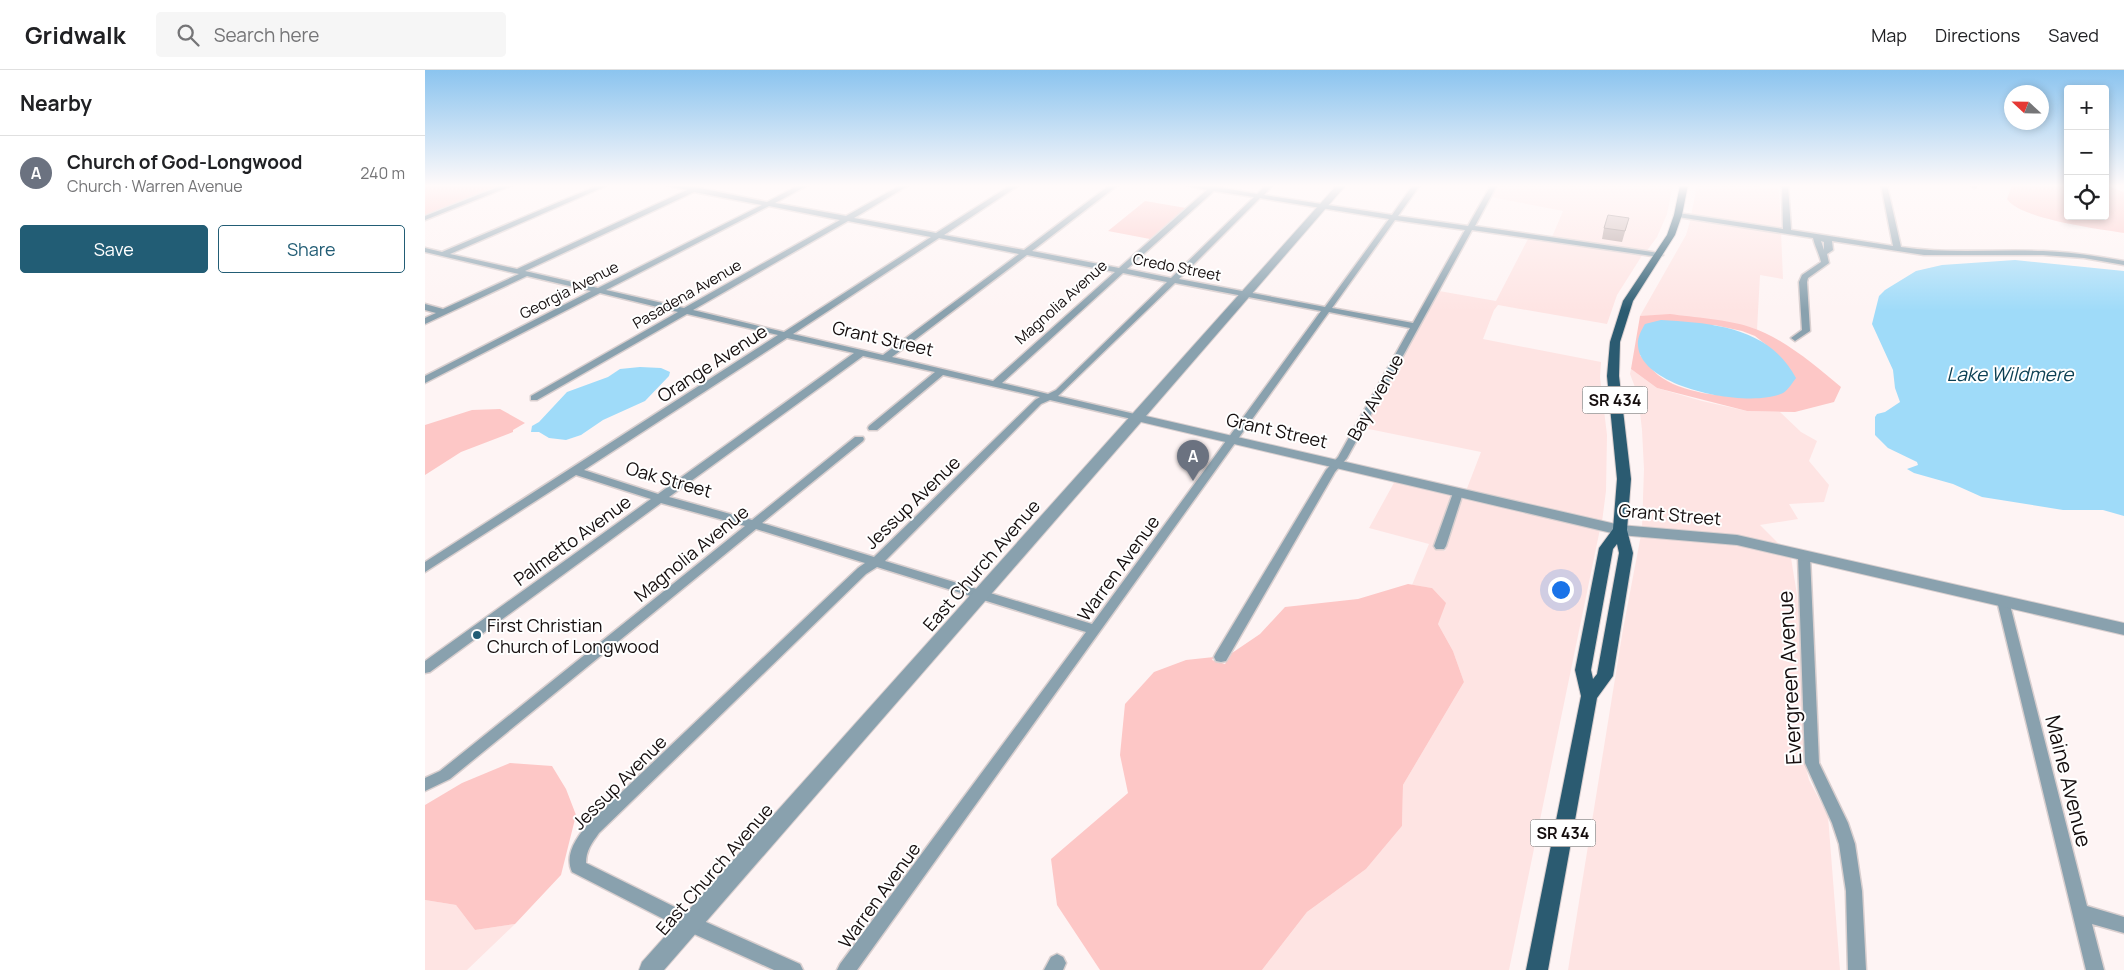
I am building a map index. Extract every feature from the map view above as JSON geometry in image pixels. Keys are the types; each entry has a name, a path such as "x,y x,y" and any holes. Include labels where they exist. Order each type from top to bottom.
{"main road":[{"name":"SR 434","path":"1589,696 1605,676 1627,553 1620,530 1624,479 1623,455 1614,392 1615,342 1628,301 1659,255 1674,227"},
{"name":"SR 434","path":"1537,970 1589,696 1583,670 1606,548 1620,530"}],"street":[{"path":"443,254 506,227"},
{"path":"425,321 617,227"},
{"name":"Georgia Avenue","path":"425,380 723,227"},
{"name":"Pasadena Avenue","path":"534,398 833,227"},
{"name":"Credo Street","path":"890,227 1414,326"},
{"name":"Orange Avenue","path":"425,568 952,227"},
{"path":"885,358 1059,227"},
{"name":"Magnolia Avenue","path":"995,384 1169,227"},
{"name":"Jessup Avenue","path":"691,924 578,867 576,857 580,846 594,828 862,571 884,556 1039,402 1059,392 1227,227"},
{"name":"East Church Avenue","path":"650,970 1136,416 1305,227"},
{"name":"Warren Avenue","path":"846,970 1387,227"},
{"path":"1470,227 1659,255"},
{"name":"Bay Avenue","path":"1221,657 1336,463 1341,458 1470,227"},
{"path":"1765,227 1937,254 2043,253 2084,256 2124,263"},
{"path":"1892,227 1897,248"},
{"path":"1795,338 1806,331 1803,282 1805,277 1825,263 1817,238 1822,237"},
{"name":"Grant Street","path":"427,252 443,254 1620,530 1709,536 2124,629"},
{"path":"425,307 444,312"},
{"name":"Palmetto Avenue","path":"425,668 862,352"},
{"path":"873,428 942,371"},
{"name":"Magnolia Avenue","path":"425,785 445,775 859,439"},
{"name":"Oak Street","path":"575,471 1095,630"},
{"path":"1440,546 1458,493"},
{"name":"Evergreen Avenue","path":"1804,556 1813,762 1817,780 1839,819 1847,844 1852,874 1857,970"},
{"name":"Maine Avenue","path":"2003,601 2095,970"},
{"path":"2080,912 2124,925"},
{"path":"691,924 794,970"}],"shaded area":[{"path":"1113,227 1164,227 1150,239 1108,231"},
{"path":"1556,227 1661,227 1657,237 1646,252 1552,237"},
{"path":"1688,227 1753,227 1781,231 1783,279 1760,275 1757,330 1750,327 1640,316 1686,235"},
{"path":"2085,227 2124,227 2124,233"},
{"path":"1529,237 1643,254 1617,295 1607,324 1498,305 1494,310 1483,339 1601,362 1600,377 1607,435 1606,491 1602,522 1466,491 1481,452 1364,428 1439,291 1496,301"},
{"path":"1670,314 1750,327 1786,345 1810,361 1841,387 1834,402 1795,412 1747,411 1657,388 1631,369 1640,316","holes":["1714,325 1755,336 1775,352 1752,398 1703,393 1679,386 1658,375 1640,355"]},
{"path":"1631,369 1657,388 1702,401 1747,411 1780,412 1801,432 1817,441 1809,461 1829,485 1824,502 1789,504 1798,519 1760,525 1782,547 1708,532 1642,528 1644,469 1642,430 1638,395 1630,374"},
{"path":"500,409 525,423 513,430 513,432 461,452 425,475 425,425 472,410"},
{"path":"1395,481 1451,495 1433,547 1445,551 1463,497 1600,529 1509,970 1262,970 1307,912 1366,869 1402,826 1403,785 1464,682 1453,651 1438,624 1432,588 1412,585 1429,544 1369,528"},
{"path":"1641,535 1711,539 1791,558 1798,601 1804,760 1809,780 1828,816 1840,970 1568,970 1623,629"},
{"path":"1408,584 1432,588 1446,603 1438,624 1453,651 1464,682 1403,785 1402,826 1366,869 1307,912 1262,970 1100,970 1057,905 1051,859 1128,793 1120,755 1125,704 1154,672 1186,660 1214,657 1212,660 1225,664 1232,653 1260,634 1285,607 1358,599"},
{"path":"510,763 552,766 566,789 576,815 561,875 515,924 475,930 456,905 425,900 425,805 462,783"},
{"path":"425,900 456,905 475,930 515,924 467,970 425,970"}],"water":[{"name":"Lake Wildmere","path":"2015,260 2124,271 2124,516 2103,510 2063,510 1982,497 1953,484 1914,473 1907,469 1918,465 1917,462 1888,448 1875,435 1875,417 1877,414 1885,412 1900,402 1895,388 1893,370 1872,324 1879,296 1885,290 1916,271 1942,265"},
{"path":"1661,320 1719,326 1755,338 1771,348 1785,361 1796,378 1783,393 1768,397 1724,396 1700,392 1677,384 1658,374 1644,361 1638,346 1639,337 1645,324"},
{"path":"640,367 661,368 670,372 669,376 645,401 603,420 581,435 566,440 549,438 539,432 531,432 532,426 539,422 567,392 608,377 620,369"}],"building":[{"path":"1604,227 1626,227 1625,231"}],"place":[{"name":"Church of God-Longwood","path":"1193,481"},
{"name":"First Christian Church of Longwood","path":"477,635"}]}
